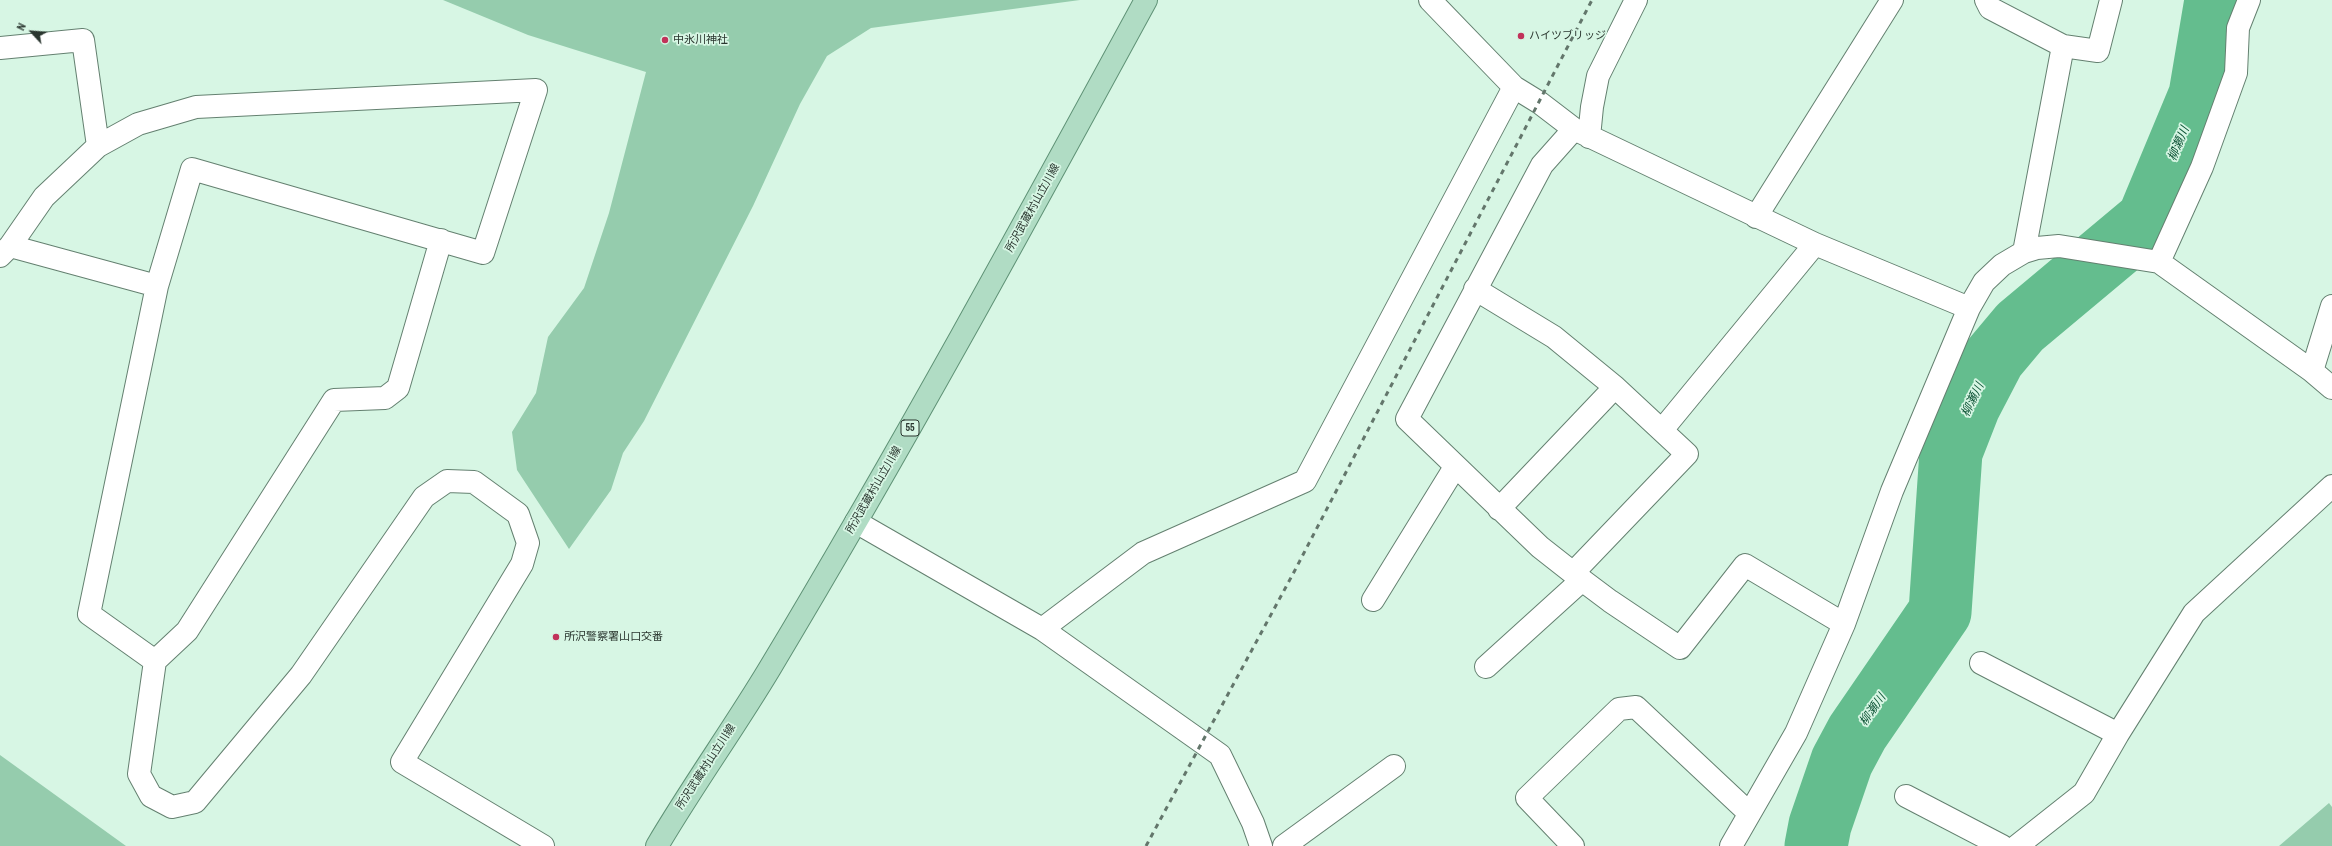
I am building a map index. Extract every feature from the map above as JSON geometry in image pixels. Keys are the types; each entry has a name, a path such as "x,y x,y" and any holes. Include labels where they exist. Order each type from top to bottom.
{"main road":[{"name":"所沢武蔵村山立川線","path":"657,846 769,670 856,522 1014,243 1146,0"}],"street":[{"path":"1430,0 1514,87 1540,103 1582,133 1815,244 1969,308"},
{"path":"1636,0 1598,76 1592,106 1582,133 1542,165 1407,419 1455,467 1540,547 1610,601 1680,648 1745,564 1844,624"},
{"path":"1756,217 1892,0"},
{"path":"1986,0 1990,8 2063,46 2098,51 2111,0"},
{"path":"2148,261 2202,167 2236,73 2238,28 2249,0"},
{"path":"0,48 84,40 98,146"},
{"path":"2024,252 2063,46"},
{"path":"1042,629 1143,553 1305,481 1514,87"},
{"path":"155,661 89,614 157,286 192,169 483,253 536,90 196,106 138,124 98,146 44,197 5,251 157,286"},
{"path":"441,240 398,388 386,398 334,400 187,632 155,661 139,774 152,796 172,807 195,802 301,675 424,497 447,481 474,482 518,514 528,543 522,564 402,762 543,846"},
{"path":"1662,430 1815,244"},
{"path":"1731,846 1796,733 1844,624 1892,491 1969,308 1984,282 2002,265 2024,252 2059,246 2148,261 2312,371 2332,388"},
{"path":"1475,289 1554,337 1615,387 1687,454 1577,576 1486,667"},
{"path":"2312,371 2332,306"},
{"path":"1499,509 1615,387"},
{"path":"1373,600 1455,467"},
{"path":"2017,846 2084,793 2118,734 2194,613 2332,486"},
{"path":"856,522 1042,629 1220,754 1253,822 1262,846"},
{"path":"1981,664 2118,734"},
{"path":"1573,846 1527,798 1619,709 1636,707 1749,813"},
{"path":"1284,846 1394,766"},
{"path":"1906,796 2002,846"}],"green space":[{"path":"443,0 1080,0 871,28 827,56 800,104 753,206 644,421 623,453 611,490 569,549 517,470 512,432 536,393 548,337 584,288 609,213 646,72 528,35"},
{"path":"0,755 126,846 0,846"},
{"path":"2329,803 2332,807 2332,846 2279,846"}],"waterway":[{"name":"柳瀬川","path":"1816,846 1820,825 1842,761 1857,733 1940,612 1951,452 1969,406 1994,358 2020,327 2148,220 2200,95 2216,0"}],"railway":[{"path":"1146,846 1294,572 1592,0"}],"place":[{"name":"ハイツブリッジ","path":"1521,36"},
{"name":"中氷川神社","path":"665,40"},
{"name":"所沢警察署山口交番","path":"556,637"}]}
